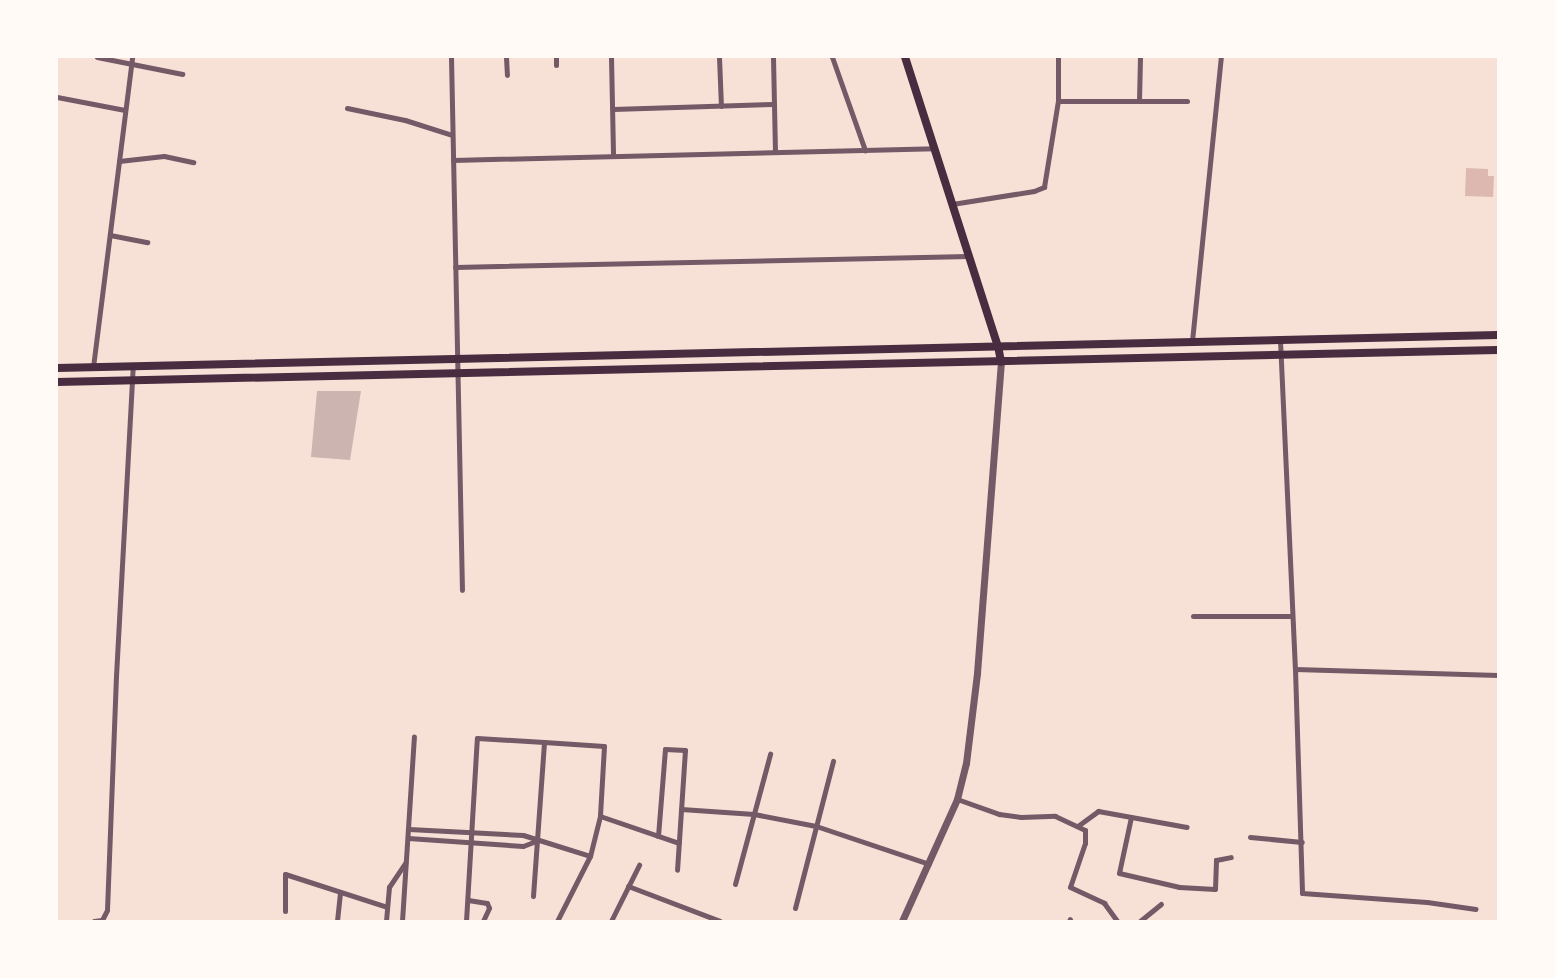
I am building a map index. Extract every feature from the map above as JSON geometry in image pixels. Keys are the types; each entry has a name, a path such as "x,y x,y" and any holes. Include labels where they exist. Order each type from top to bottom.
{"main road":[{"path":"905,57 998,346 1000,362"},
{"path":"57,368 1498,335"},
{"path":"57,382 1498,350"}],"street":[{"path":"97,57 182,74"},
{"path":"93,367 132,57"},
{"path":"451,57 462,590"},
{"path":"506,57 507,75"},
{"path":"556,57 556,65"},
{"path":"611,57 614,156"},
{"path":"719,57 721,105"},
{"path":"772,57 775,152"},
{"path":"832,57 865,150"},
{"path":"952,204 1034,191 1044,187 1058,101 1058,57"},
{"path":"1139,101 1140,57"},
{"path":"1192,341 1221,57"},
{"path":"57,97 126,110"},
{"path":"1058,101 1187,101"},
{"path":"613,109 774,104"},
{"path":"347,108 405,120 453,135"},
{"path":"453,160 935,148"},
{"path":"119,162 164,156 193,162"},
{"path":"110,235 147,242"},
{"path":"455,267 969,256"},
{"path":"1280,340 1302,842 1302,893 1475,909"},
{"path":"902,921 957,799 966,764 977,673 1000,362"},
{"path":"94,921 102,920 107,910 116,676 133,366"},
{"path":"1193,616 1292,616"},
{"path":"1295,669 1498,675"},
{"path":"402,921 414,735"},
{"path":"466,921 477,738 604,746 600,816 591,856 557,921"},
{"path":"533,896 544,742"},
{"path":"658,836 665,749 685,750 678,870"},
{"path":"735,884 770,754"},
{"path":"795,908 833,762"},
{"path":"957,799 999,814 1021,817 1055,816 1078,825 1086,834 1070,887 1104,903 1117,921"},
{"path":"681,809 754,814 816,826 929,864"},
{"path":"1078,825 1098,811 1187,827"},
{"path":"600,816 679,843"},
{"path":"1131,817 1119,873 1179,887 1215,889 1216,861 1231,857"},
{"path":"409,828 523,835 536,841 591,856"},
{"path":"1250,837 1302,842"},
{"path":"408,838 523,846 536,841"},
{"path":"386,921 389,887 406,861"},
{"path":"610,921 639,865"},
{"path":"285,911 285,874 387,907"},
{"path":"628,886 720,921"},
{"path":"337,921 340,892"},
{"path":"468,900 487,903 489,908 483,921"},
{"path":"1140,921 1161,904"}],"shaded area":[{"path":"1466,168 1488,169 1488,176 1494,176 1493,197 1465,196"}],"building":[{"path":"317,391 361,391 350,460 311,457"}]}
